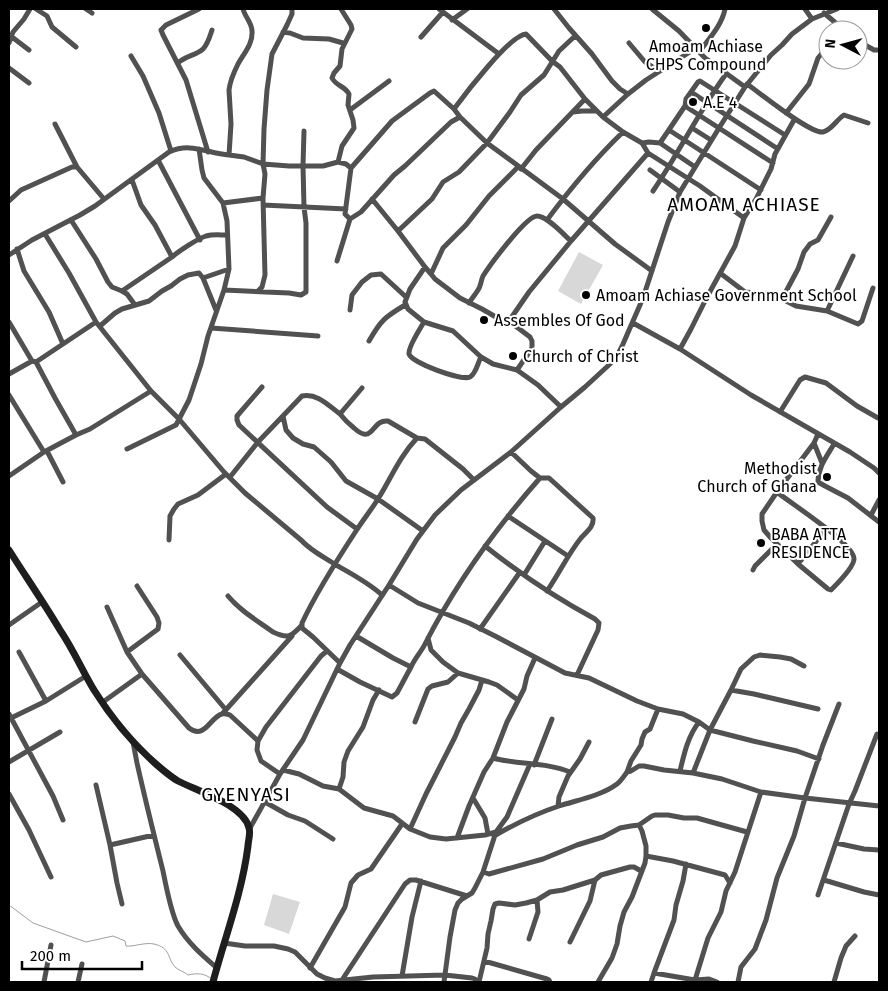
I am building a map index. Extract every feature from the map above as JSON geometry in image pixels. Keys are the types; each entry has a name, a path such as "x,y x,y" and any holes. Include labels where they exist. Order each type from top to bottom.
{"street":[{"path":"9,43 13,32 30,9"},
{"path":"36,9 47,16 52,27 76,47"},
{"path":"86,9 92,13"},
{"path":"199,9 188,11 161,30 189,88 208,152"},
{"path":"229,155 231,124 229,90 237,66 248,50 252,33 252,28 243,9"},
{"path":"258,291 262,287 265,275 263,198 265,174 263,164 265,121 272,54 292,14 292,9"},
{"path":"338,162 342,146 354,128 348,105 348,91 338,85 332,78 341,64 343,43 352,29 341,9"},
{"path":"452,20 467,9"},
{"path":"554,9 612,81 628,94"},
{"path":"652,9 726,74 794,120 821,132 830,128 844,115 868,123"},
{"path":"602,117 628,94 659,71 698,50 715,30 725,9"},
{"path":"805,9 812,19"},
{"path":"214,980 243,877 250,828 302,740 340,663 407,555 423,531 445,504 473,480 511,452 585,387 618,354 633,323 680,192 711,140 746,86 772,55 812,19 837,9"},
{"path":"421,36 441,11 499,54"},
{"path":"824,14 832,20"},
{"path":"178,63 184,58 202,50 212,30"},
{"path":"283,32 303,38 329,39 343,43"},
{"path":"454,109 499,54 520,35 528,35 552,62 560,67 595,111 602,117 642,143 648,153 688,178 744,218"},
{"path":"398,231 432,200 443,182 459,172 487,144 521,95 544,75 558,51 575,36"},
{"path":"12,37 29,50"},
{"path":"629,43 645,62 659,71"},
{"path":"131,56 143,76 159,113 171,151"},
{"path":"786,113 809,84 818,58"},
{"path":"9,68 29,82"},
{"path":"653,191 670,166 714,90 726,74"},
{"path":"350,110 388,81"},
{"path":"660,143 685,106 686,99 700,81 786,135"},
{"path":"350,219 345,214 351,168 392,121 433,91 454,109 487,144 563,199 614,244 652,271"},
{"path":"691,92 778,149"},
{"path":"431,274 443,248 466,225 489,196 519,168 585,99"},
{"path":"685,106 772,163"},
{"path":"571,113 595,111"},
{"path":"337,261 350,219 362,212 394,175 451,122 460,116"},
{"path":"680,349 735,246 744,218 761,190 778,149 794,120"},
{"path":"55,124 77,167 104,200"},
{"path":"692,128 711,140"},
{"path":"668,130 761,190"},
{"path":"224,290 301,294 306,292 304,131"},
{"path":"547,220 603,151 623,132"},
{"path":"642,143 660,143 695,167"},
{"path":"9,255 32,240 80,215 104,200 171,151 182,148 190,147 217,154 244,157 263,164 323,166 338,162 346,164 351,168"},
{"path":"127,449 176,425 189,400 210,328 224,290 229,269 226,235 227,220 223,203 204,178 199,149"},
{"path":"509,322 529,292 648,153"},
{"path":"158,160 200,240"},
{"path":"9,201 21,190 72,167 77,167"},
{"path":"650,170 680,192"},
{"path":"132,180 141,205 155,224 172,257"},
{"path":"223,203 263,198"},
{"path":"372,199 435,279 460,298 509,322 530,337 532,348 517,370"},
{"path":"263,205 346,209"},
{"path":"470,303 489,267 516,233 535,216 547,220 571,241"},
{"path":"782,299 798,269 804,252 810,244 818,240 831,217"},
{"path":"71,220 108,282 112,287 126,294 135,305"},
{"path":"45,234 70,273 98,324 151,391 179,419 228,476 307,547 373,587 382,596"},
{"path":"122,291 178,252 206,236 226,235"},
{"path":"17,249 24,271 49,312 63,344"},
{"path":"827,311 853,256"},
{"path":"425,267 406,297 405,305 408,309 424,322 453,331 480,357 493,364 517,370 538,385 561,407"},
{"path":"203,278 229,269"},
{"path":"9,374 122,309 148,301 188,275 199,272 216,310"},
{"path":"720,273 745,292 768,294 796,306 827,311 858,324 862,321 873,288"},
{"path":"350,310 352,296 362,282 371,275 380,274 406,297"},
{"path":"369,341 383,320 405,305"},
{"path":"9,322 34,361 76,435"},
{"path":"424,322 409,352 411,357 418,362 450,375 466,378 474,374 480,357"},
{"path":"633,323 680,349 751,395 874,468 879,473"},
{"path":"210,328 318,336"},
{"path":"780,412 800,380 807,377 826,383 857,406 878,418"},
{"path":"262,387 237,416 239,425 327,507 357,529"},
{"path":"340,414 362,388"},
{"path":"9,476 45,452 90,428 151,391"},
{"path":"9,395 63,482"},
{"path":"169,540 170,516 178,504 198,495 228,476 282,416 302,396 306,395 313,395 324,402 364,435 369,434 384,420 417,438 425,439 463,469 473,480"},
{"path":"282,416 286,430 293,438 303,444 314,447 331,462 346,481 378,499 423,531"},
{"path":"776,492 812,517 852,552 854,560 852,566 831,590 798,564 765,532 762,526 762,514 776,492 814,443 818,434"},
{"path":"107,607 127,652 142,674 188,728 199,732 225,712 302,626 335,564 378,499 395,467 417,438"},
{"path":"814,443 822,464"},
{"path":"834,444 822,464 818,482 848,498 879,522"},
{"path":"511,452 540,478 549,478 593,518 594,523 592,527 568,556 547,591"},
{"path":"337,669 392,697 397,694 414,659 422,650 441,612 465,574 508,516 540,478"},
{"path":"871,515 879,500"},
{"path":"508,516 568,556"},
{"path":"798,564 826,529"},
{"path":"480,629 545,541"},
{"path":"753,570 777,544"},
{"path":"485,546 508,565 547,591 596,619 598,630 577,675"},
{"path":"9,551 61,631 102,702 133,741 172,777 205,794 226,802 237,810 247,821 250,828"},
{"path":"389,585 418,603 480,629 565,673 589,678 637,701 690,717 710,730 819,758"},
{"path":"127,652 158,629 159,626 157,617 137,586"},
{"path":"228,596 273,632 287,637 292,636"},
{"path":"9,625 42,602"},
{"path":"302,626 340,663"},
{"path":"356,636 393,658 411,666"},
{"path":"428,637 431,650 458,673 497,685 518,700"},
{"path":"422,650 431,650"},
{"path":"327,651 321,656 262,732 257,750 261,761 282,772 299,774 323,786 340,790 361,806 393,816 410,829 437,838 494,836 511,826 558,806 575,802 614,786 627,772 645,732 650,729 658,708"},
{"path":"19,652 46,702"},
{"path":"180,655 225,712 258,741"},
{"path":"693,773 710,730 741,669 754,657 760,655 791,659 804,666"},
{"path":"457,838 484,772 493,758 524,689 527,676 535,658"},
{"path":"415,722 428,689 432,686 448,682 458,673"},
{"path":"102,702 142,674"},
{"path":"63,820 53,796 10,717 46,702 86,676"},
{"path":"410,829 456,737 461,723 470,709 482,680"},
{"path":"340,790 344,762 363,728 373,700 379,690"},
{"path":"731,690 818,709"},
{"path":"738,982 741,967 755,948 766,920 777,878 794,836 805,798 839,704"},
{"path":"690,717 693,730"},
{"path":"444,982 446,958 455,910 458,903 472,893 475,888 483,872 494,836 507,817 552,719"},
{"path":"680,771 688,742 699,722"},
{"path":"9,762 60,732"},
{"path":"818,895 849,804 877,734"},
{"path":"133,741 136,762 177,923 186,938 202,956 217,968"},
{"path":"558,806 559,797 570,772 580,760 589,742"},
{"path":"493,758 570,772"},
{"path":"627,772 639,766 644,766 722,779 761,792 849,804 879,806"},
{"path":"96,786 122,904"},
{"path":"695,980 708,938 721,912 761,792"},
{"path":"9,794 29,830 51,878"},
{"path":"473,798 484,818 487,835"},
{"path":"264,802 288,815 305,821 333,839"},
{"path":"483,872 489,874 525,865 603,837 620,828 639,825 652,816 697,818 747,832"},
{"path":"310,968 345,907 351,883 358,875 372,869 402,824"},
{"path":"598,982 612,958 624,912 632,897 646,856 646,846 639,825"},
{"path":"110,845 154,835"},
{"path":"487,835 494,836"},
{"path":"836,843 879,850"},
{"path":"646,856 725,874 735,872"},
{"path":"651,982 674,920 686,864"},
{"path":"224,944 274,946 288,949 295,952 310,968 326,980 446,975 472,978 478,982 487,948 488,934 495,904 499,902 515,905 537,900 550,892 563,890 595,880 601,875 630,867 634,867 641,872"},
{"path":"725,874 730,883"},
{"path":"342,980 405,884 412,879 466,896"},
{"path":"570,942 590,901 595,880"},
{"path":"824,880 879,895"},
{"path":"398,978 420,881"},
{"path":"529,939 538,912 537,900"},
{"path":"834,982 846,946 855,936"},
{"path":"44,982 51,945"},
{"path":"484,961 547,979 550,982"},
{"path":"78,982 82,964"},
{"path":"654,973 695,980 709,979 717,982"}],"shaded area":[{"path":"579,252 603,265 581,304 558,291"},
{"path":"273,894 300,902 289,934 264,925"}],"waterway":[{"path":"9,905 33,923 86,942 113,936 125,941 126,946 154,944 166,951 172,964 178,969 188,975 200,974 212,979"}],"place":[{"name":"Amoam Achiase CHPS Compound","path":"706,28"},
{"name":"A.E 4","path":"693,102"},
{"name":"Amoam Achiase Government School","path":"586,295"},
{"name":"Assembles Of God","path":"484,320"},
{"name":"Church of Christ","path":"513,356"},
{"name":"Methodist Church of Ghana","path":"827,477"},
{"name":"BABA ATTA RESIDENCE","path":"761,543"}],"district":[{"name":"AMOAM ACHIASE","path":"744,204"},
{"name":"GYENYASI","path":"246,794"}]}
